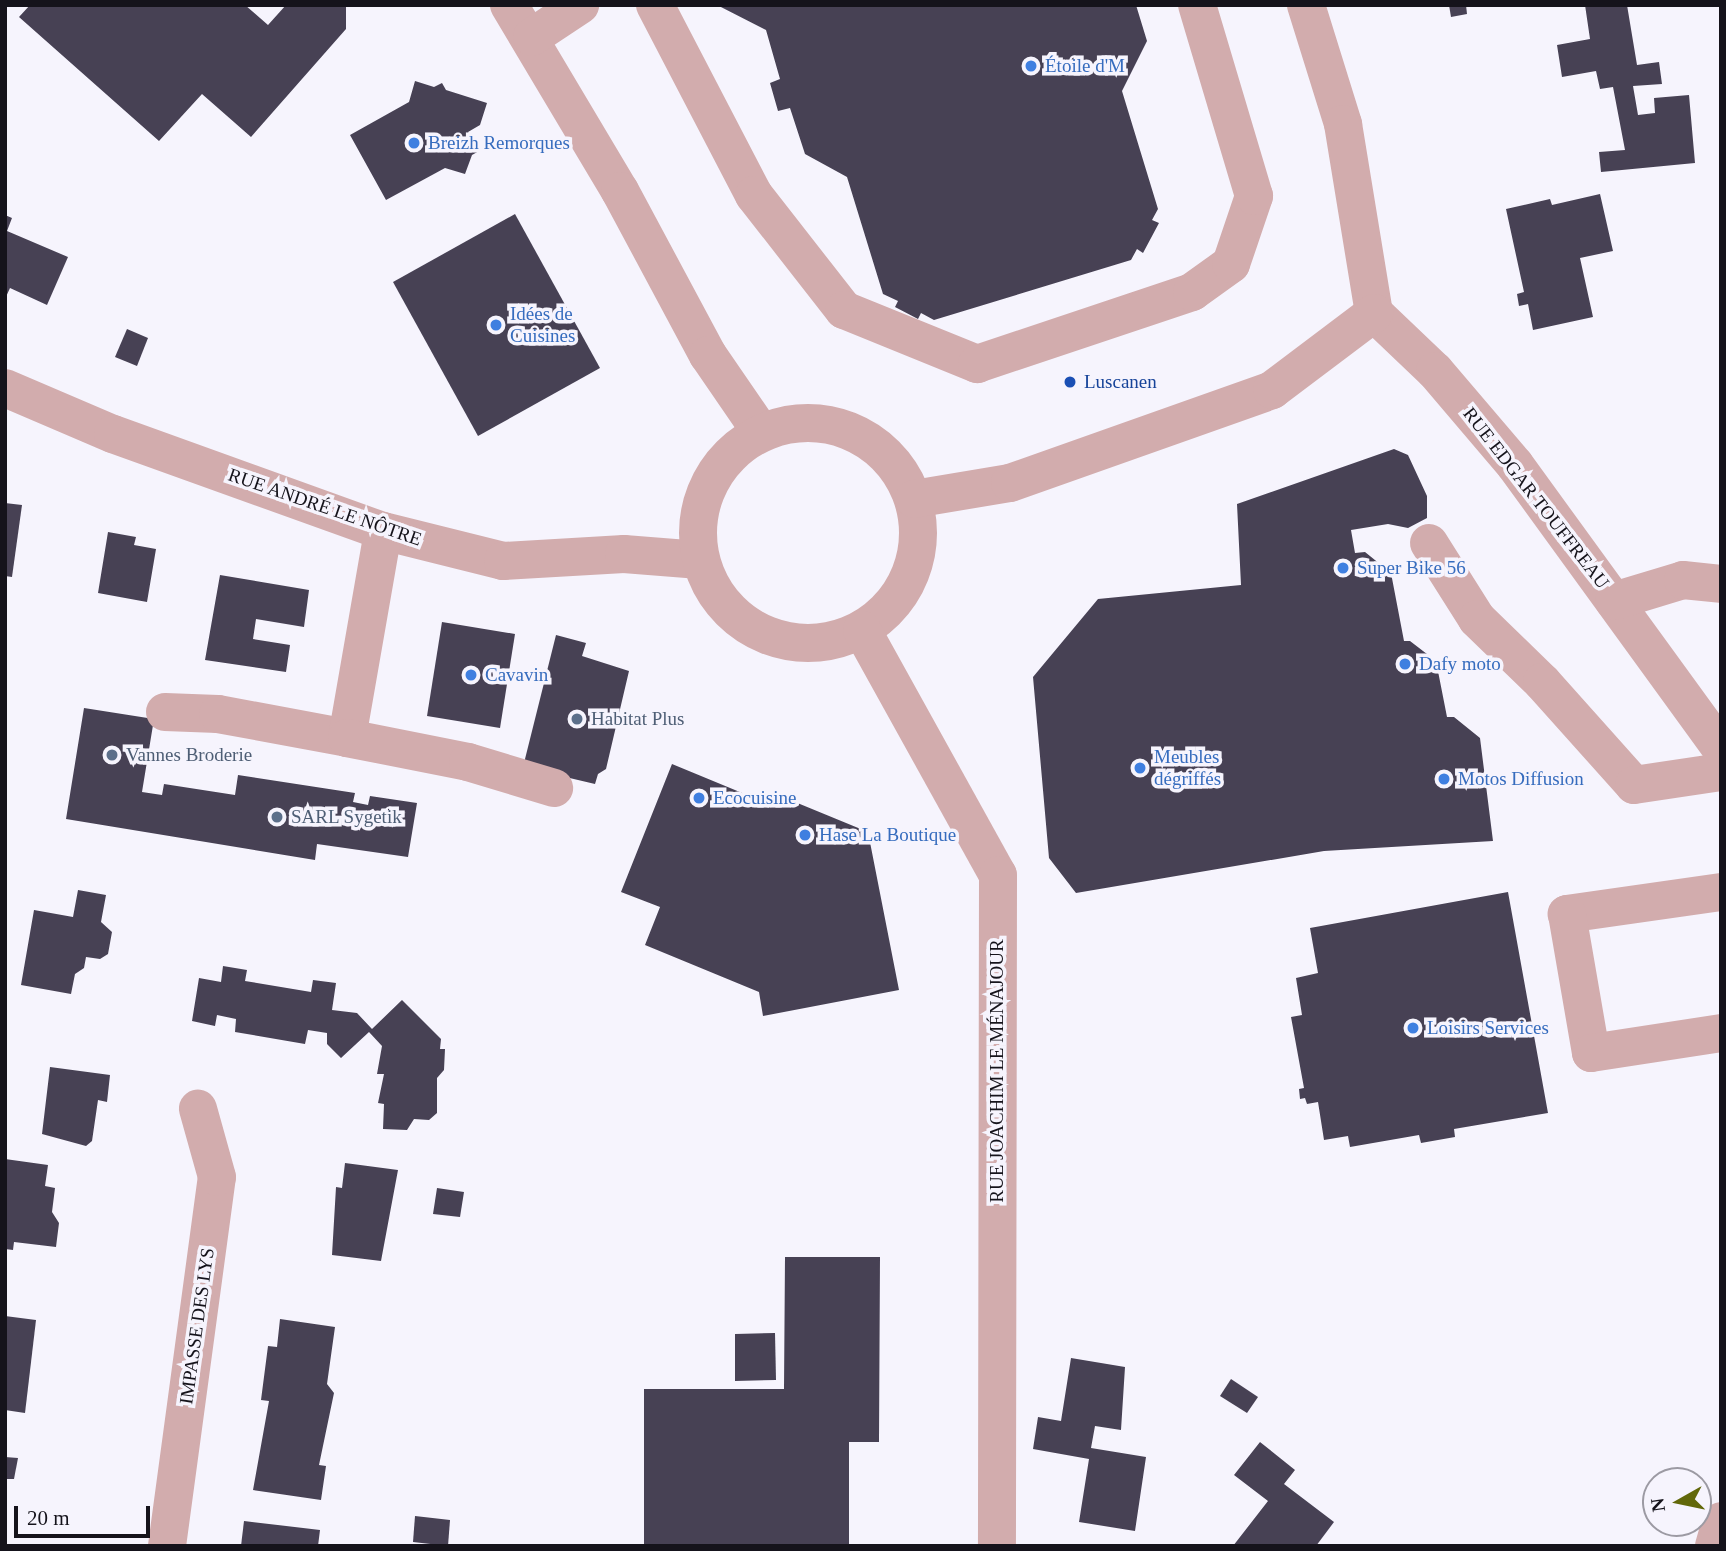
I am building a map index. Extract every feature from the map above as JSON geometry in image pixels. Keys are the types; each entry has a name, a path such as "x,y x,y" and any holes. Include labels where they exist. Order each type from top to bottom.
{"street":[{"path":"509,5 532,37 708,355 761,432"},
{"path":"532,37 580,5"},
{"path":"655,5 754,195 844,310 977,364 1192,292 1231,264 1254,196 1197,5"},
{"path":"914,499 1010,483 1272,390 1374,313 1343,124 1306,5"},
{"name":"RUE EDGAR TOUFFREAU","path":"1374,313 1435,371 1515,465 1614,601 1715,729"},
{"name":"RUE ANDRÉ LE NÔTRE","path":"5,388 113,434 383,531 503,561 624,554 700,560"},
{"path":"797,422 835,425 870,440 898,465 914,499 920,537 912,574 892,606 862,630 819,643 797,644 764,635 735,617 714,591 700,560 698,522 708,485 730,454 761,432 797,422"},
{"path":"347,738 383,531"},
{"path":"1429,543 1477,619 1542,682 1634,785 1721,772"},
{"path":"1614,601 1683,580 1721,584"},
{"name":"RUE JOACHIM LE MÉNAJOUR","path":"862,630 998,875 996,1546"},
{"path":"165,712 218,714 347,738 468,762 554,788"},
{"path":"1721,892 1567,914 1591,1053 1721,1033"},
{"name":"IMPASSE DES LYS","path":"167,1546 217,1177 198,1109"},
{"path":"1714,1546 1721,1521"}],"building":[{"path":"30,5 245,5 268,25 286,5 346,5 346,29 251,137 202,94 159,141 19,17"},
{"path":"717,5 1136,5 1147,41 1122,91 1158,209 1152,220 1159,223 1143,253 1137,249 1131,260 934,320 921,313 918,319 895,307 898,301 883,294 847,177 805,154 790,108 778,111 770,83 780,79 766,30"},
{"path":"1449,5 1466,5 1467,14 1451,17"},
{"path":"1585,5 1627,5 1637,65 1659,62 1662,84 1633,86 1638,115 1655,113 1654,98 1689,95 1695,163 1601,172 1599,152 1625,150 1613,87 1600,89 1596,71 1562,77 1557,45 1590,39"},
{"name":"Breizh Remorques","path":"415,81 434,87 442,83 446,90 487,103 480,125 468,132 479,151 472,155 465,174 445,168 386,200 350,135 409,102"},
{"path":"1600,194 1613,251 1580,258 1593,317 1533,330 1528,304 1519,306 1517,294 1524,292 1506,209 1550,199 1552,205"},
{"name":"Idées de Cuisines","path":"515,214 600,368 478,436 393,282"},
{"path":"5,215 12,218 7,231 68,257 47,305 10,288 5,299"},
{"path":"127,329 148,338 137,366 115,357"},
{"path":"1394,449 1408,455 1427,496 1427,518 1408,528 1388,524 1351,530 1355,553 1365,552 1391,573 1404,641 1410,641 1436,661 1447,717 1454,717 1480,738 1493,841 1324,851 1076,893 1049,858 1033,677 1098,599 1241,585 1237,504"},
{"path":"5,503 22,505 12,577 5,576"},
{"path":"108,532 136,537 134,545 156,549 147,602 98,593"},
{"path":"220,575 309,590 304,627 256,619 253,639 290,645 286,672 205,660"},
{"name":"Cavavin","path":"442,622 515,634 500,728 427,716"},
{"name":"Habitat Plus","path":"556,635 586,643 582,656 629,671 606,769 598,774 595,784 523,767"},
{"path":"84,708 154,719 142,792 162,795 164,784 235,795 238,775 355,793 353,802 368,805 370,796 417,803 408,857 317,844 315,860 66,819"},
{"path":"672,764 774,806 778,795 868,832 899,990 763,1016 759,992 645,945 660,907 621,892"},
{"path":"78,890 106,895 101,922 112,932 108,954 100,959 86,957 84,968 75,974 71,994 21,985 34,910 73,917"},
{"name":"Loisirs Services","path":"1508,892 1548,1113 1454,1129 1455,1137 1421,1143 1419,1135 1350,1147 1348,1136 1324,1140 1318,1102 1307,1104 1305,1098 1300,1099 1299,1089 1304,1088 1291,1017 1302,1015 1296,978 1318,973 1310,928"},
{"path":"223,966 247,970 245,981 311,992 313,980 336,983 332,1010 357,1013 372,1029 402,1000 441,1039 440,1049 445,1049 444,1070 437,1078 437,1113 429,1120 414,1119 407,1130 383,1129 384,1104 378,1103 384,1074 377,1074 382,1046 369,1032 341,1058 327,1044 327,1033 308,1030 305,1044 235,1032 236,1019 217,1015 215,1026 192,1021 199,978 221,982"},
{"path":"50,1067 110,1075 107,1102 98,1100 92,1141 86,1146 42,1134"},
{"path":"5,1159 48,1165 45,1186 55,1188 52,1212 59,1223 56,1247 14,1242 13,1250 5,1249"},
{"path":"345,1163 398,1170 381,1261 332,1255 336,1187 342,1188"},
{"path":"437,1188 464,1192 460,1217 433,1214"},
{"path":"785,1257 880,1257 879,1442 849,1442 849,1546 644,1546 644,1389 784,1389"},
{"path":"5,1316 36,1320 25,1413 5,1410"},
{"path":"280,1319 335,1327 327,1384 334,1393 319,1465 326,1466 321,1500 253,1490 269,1401 261,1400 268,1346 277,1347"},
{"path":"775,1333 776,1380 735,1381 735,1334"},
{"path":"1071,1358 1125,1367 1121,1430 1095,1426 1091,1448 1146,1457 1135,1531 1079,1522 1089,1459 1033,1449 1038,1417 1061,1421"},
{"path":"1231,1379 1258,1397 1247,1413 1220,1396"},
{"path":"1260,1442 1295,1470 1284,1484 1334,1522 1316,1546 1233,1546 1268,1501 1234,1475"},
{"path":"5,1457 18,1458 14,1479 5,1479"},
{"path":"415,1516 450,1520 448,1546 413,1542"},
{"path":"244,1521 320,1530 318,1546 241,1546"}],"place":[{"name":"Étoile d'M","path":"1031,66"},
{"name":"Breizh Remorques","path":"414,143"},
{"name":"Idées de Cuisines","path":"496,325"},
{"name":"Luscanen","path":"1070,382"},
{"name":"Super Bike 56","path":"1343,568"},
{"name":"Dafy moto","path":"1405,664"},
{"name":"Cavavin","path":"471,675"},
{"name":"Habitat Plus","path":"577,719"},
{"name":"Vannes Broderie","path":"112,755"},
{"name":"Meubles dégriffés","path":"1140,768"},
{"name":"Motos Diffusion","path":"1444,779"},
{"name":"Ecocuisine","path":"699,798"},
{"name":"SARL Sygetik","path":"277,817"},
{"name":"Hase La Boutique","path":"805,835"},
{"name":"Loisirs Services","path":"1413,1028"}]}
